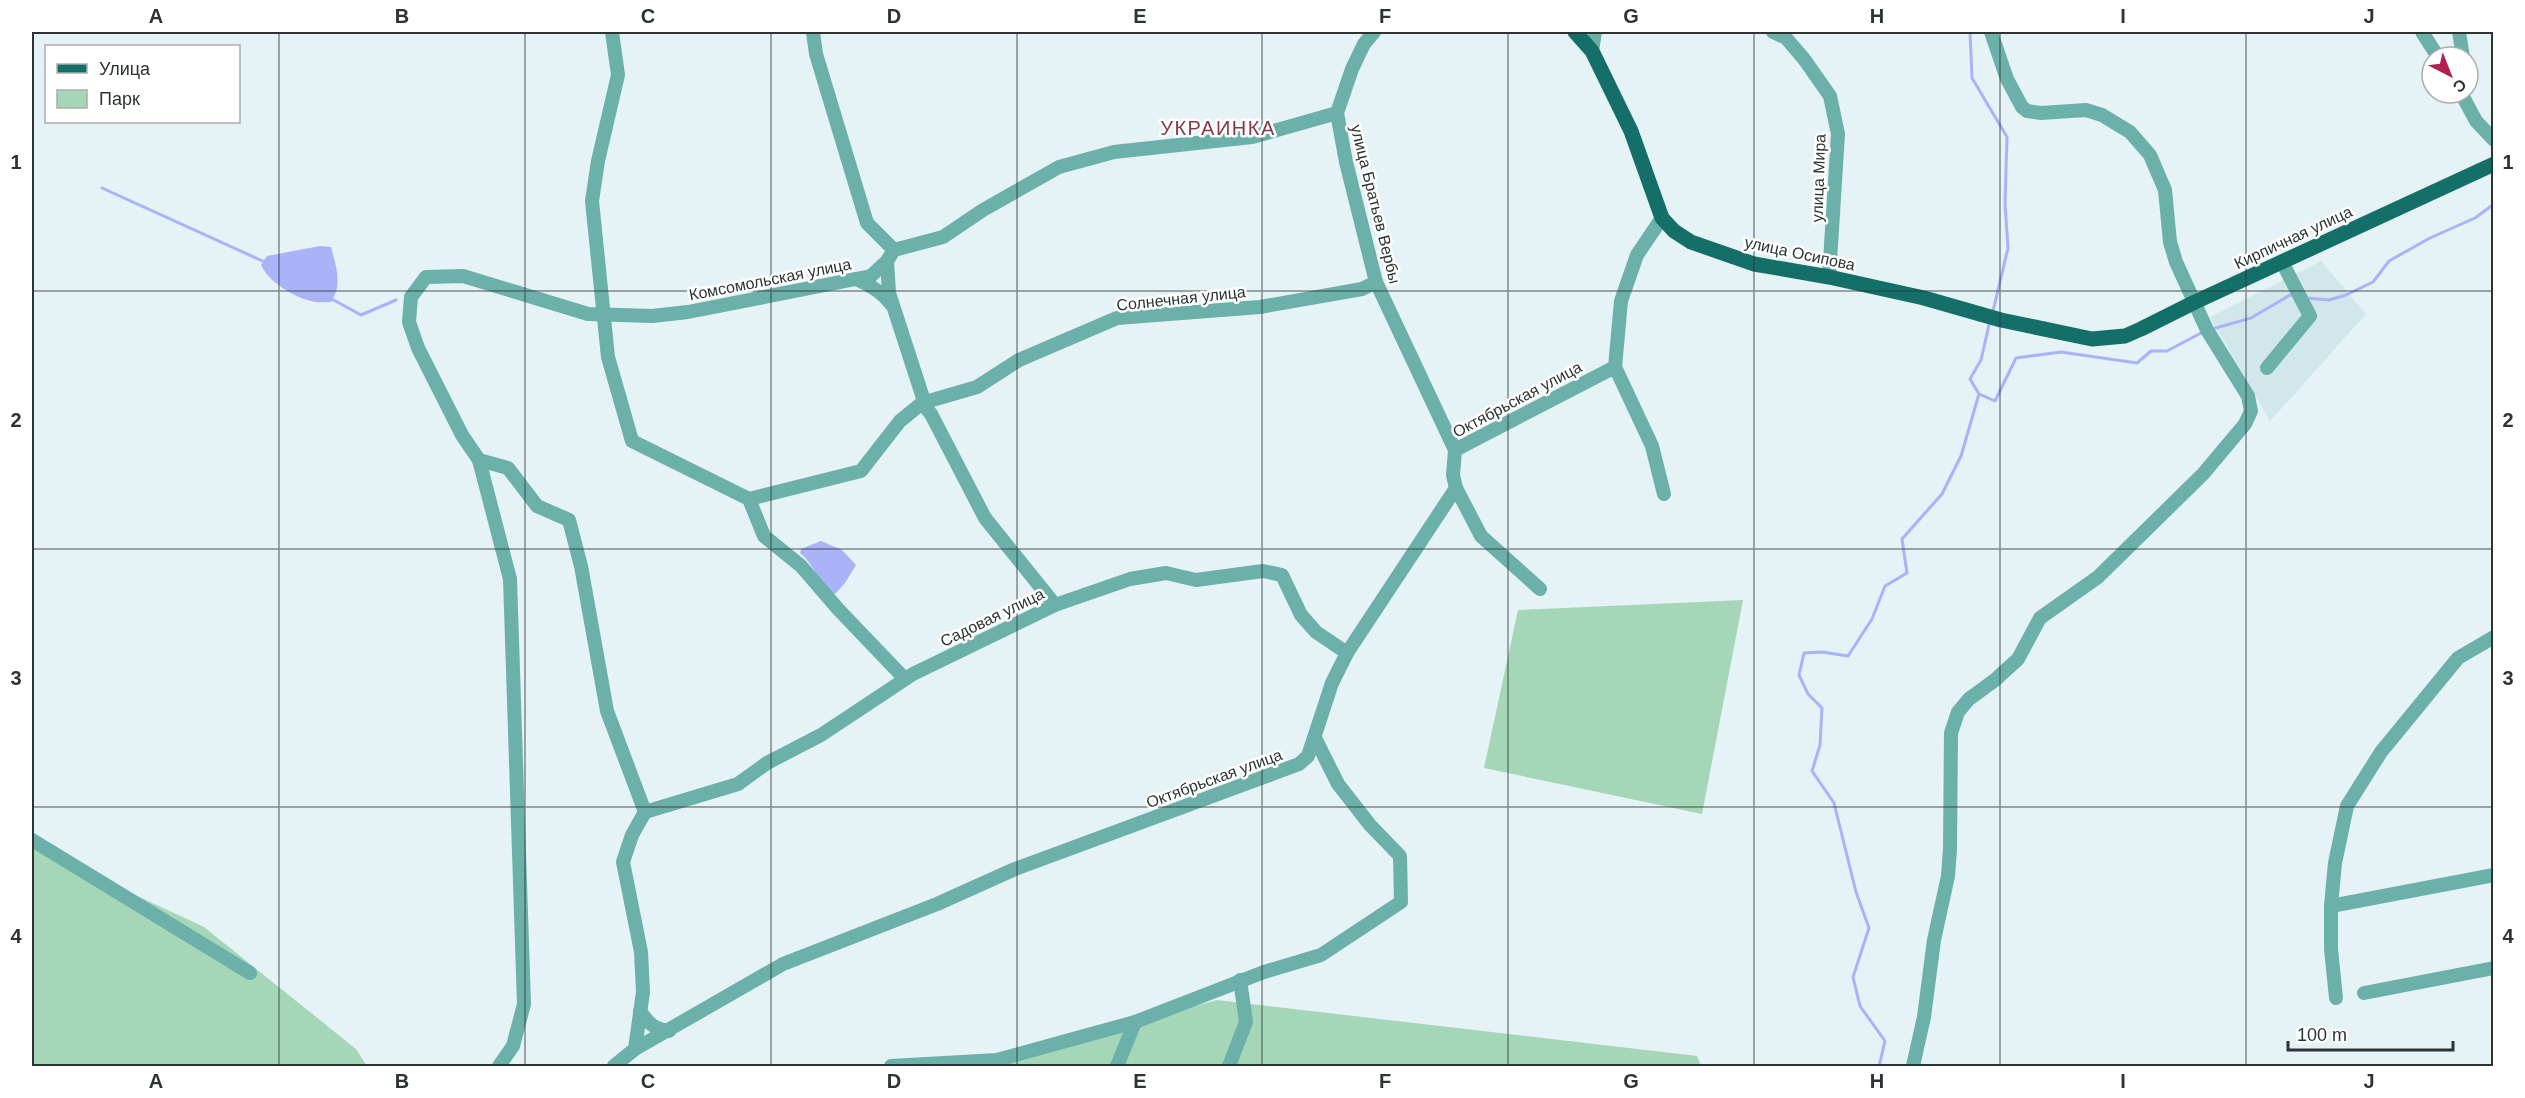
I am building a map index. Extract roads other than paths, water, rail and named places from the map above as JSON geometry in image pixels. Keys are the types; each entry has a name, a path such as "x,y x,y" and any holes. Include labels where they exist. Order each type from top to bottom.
{"main road":[{"name":"улица Осипова","path":"1575,32 1592,51 1631,131 1662,218 1674,231 1691,242 1720,254 1763,266 1924,298 2001,320 2078,336 2106,339"},
{"name":"Кирпичная улица","path":"2106,339 2133,333 2493,164"}],"street":[{"path":"612,32 618,75 598,161 592,201 608,357 632,441 749,500 764,536 801,566 838,609 905,679"},
{"path":"813,32 816,54 867,223 891,255 889,293 924,401 922,403 931,414 985,518 1055,605"},
{"name":"улица Братьев Вербы","path":"1374,32 1364,44 1352,69 1337,113 1346,162 1376,282 1455,450"},
{"path":"1592,51 1596,32"},
{"path":"1913,1066 1924,1017 1934,940 1948,876 1951,733 1958,712 1969,699 2018,659 2040,618 2098,577 2203,474 2249,418 2251,404 2222,357 2184,281 2170,242 2169,214 2163,184 2157,166 2142,143 2102,114 2086,110 2042,113 2027,111 2012,92 1992,32"},
{"path":"2422,32 2430,45"},
{"name":"улица Мира","path":"1780,34 1804,59 1830,96 1838,134 1829,278"},
{"path":"2467,105 2476,121 2493,140"},
{"name":"Комсомольская улица","path":"479,460 462,435 418,348 409,322 411,297 426,277 463,276 588,314 652,316 688,312 871,276 891,255 943,237 983,210 1059,167 1114,152 1252,137 1337,113"},
{"path":"1662,218 1638,255 1621,301 1616,367 1652,446 1664,494"},
{"path":"2267,368 2310,316 2282,262"},
{"path":"856,279 877,290 893,306"},
{"name":"Солнечная улица","path":"749,500 861,471 900,421 922,403 977,387 1019,360 1117,318 1260,306 1362,289 1376,282"},
{"name":"Октябрьская улица","path":"614,1066 635,1049 783,964 937,904 1015,868 1299,764 1308,756 1332,683 1347,653 1456,488 1453,475 1455,450 1616,367"},
{"path":"479,460 508,468 537,506 569,520 581,566 607,711 645,812 632,835 623,862 641,952 643,992 635,1049"},
{"path":"479,460 510,579 524,1004 513,1046 499,1066"},
{"path":"1456,488 1481,536 1540,589"},
{"name":"Садовая улица","path":"645,812 738,784 767,763 820,735 905,679 1055,605 1130,579 1166,573 1196,580 1263,572 1282,575 1301,615 1316,632 1347,653"},
{"path":"2336,998 2331,949 2331,906 2335,863 2347,806 2381,752 2458,658 2493,637"},
{"path":"891,1066 996,1063 1136,1022 1240,980 1321,955 1401,902 1400,856 1370,825 1338,784 1315,738"},
{"path":"32,840 250,973"},
{"path":"2331,906 2493,875"},
{"path":"2364,993 2493,968"},
{"path":"1229,1066 1246,1022 1240,980"},
{"path":"640,1011 647,1023 655,1029 669,1031"},
{"path":"1118,1066 1136,1022"}],"water":[{"path":"320,246 331,247 336,268 337,289 331,302 313,302 289,292 269,277 261,265 267,256"},
{"path":"821,541 842,550 856,565 835,594 825,586 800,553 801,549"}],"waterway":[{"path":"1970,32 1972,78 2007,137 2005,204 2008,248 1993,311"},
{"path":"102,188 267,263"},
{"path":"2306,298 2329,300 2346,295 2373,282 2389,261 2430,238 2475,218 2494,204"},
{"path":"2212,329 2251,318 2290,295 2294,296"},
{"path":"330,298 361,315 396,300"},
{"path":"1879,1066 1885,1041 1860,1006 1853,977 1869,928 1856,892 1834,803 1812,771 1820,745 1822,708 1808,694 1799,675 1804,653 1822,652 1848,656 1872,619 1885,586 1907,573 1902,539 1942,494 1961,456 1979,394 1970,379 1981,360 1989,325"},
{"path":"1979,394 1995,401 2016,358 2061,352 2137,363 2151,351 2167,351 2203,332"}],"district":[{"name":"УКРАИНКА","path":"1218,128"}]}
